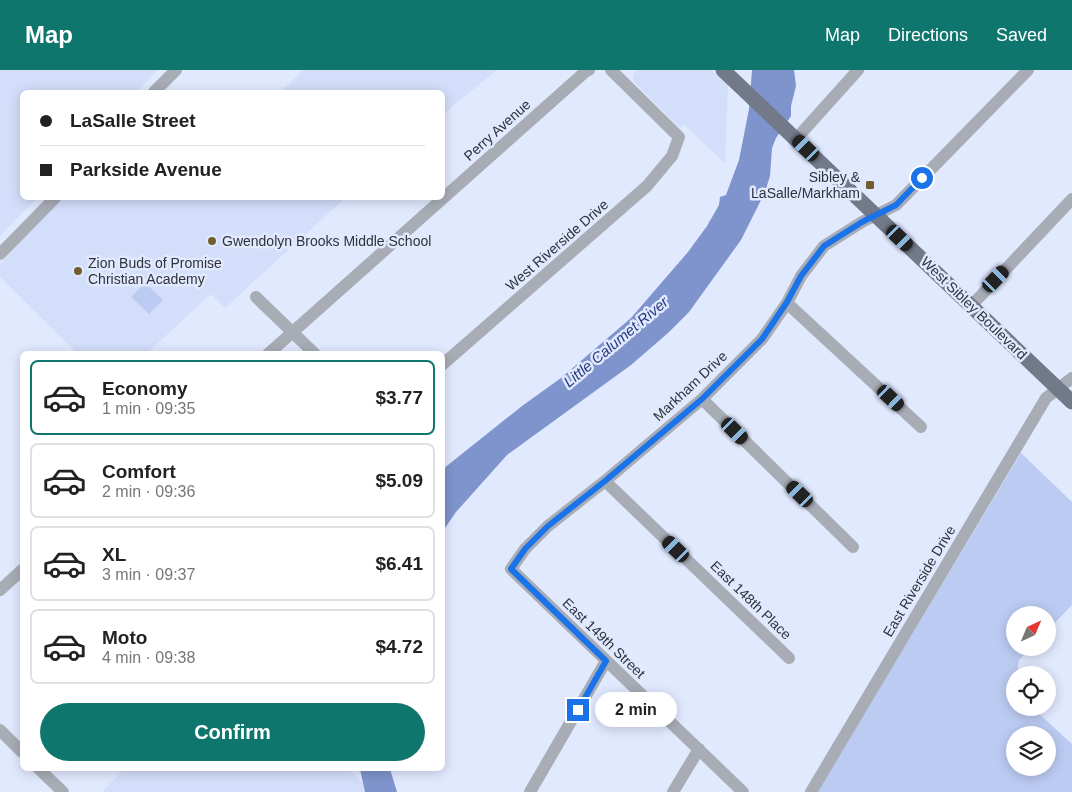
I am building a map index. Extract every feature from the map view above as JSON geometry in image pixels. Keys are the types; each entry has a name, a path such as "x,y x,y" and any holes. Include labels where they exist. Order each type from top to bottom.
{"main road":[{"name":"West Sibley Boulevard","path":"725,72 1072,402"}],"street":[{"path":"156,90 176,70"},
{"name":"Perry Avenue","path":"445,196 589,70"},
{"path":"794,137 858,70"},
{"name":"Markham Drive","path":"511,569 525,549 548,526 605,481 702,399 762,339 787,302 801,276 824,246 862,222 896,205 1028,70"},
{"name":"West Riverside Drive","path":"445,362 647,186 672,156 679,136 619,72"},
{"path":"971,306 1072,199"},
{"path":"0,254 53,200"},
{"name":"Perry Avenue","path":"271,351 441,200"},
{"path":"256,296 312,351"},
{"path":"787,302 921,427"},
{"name":"East Riverside Drive","path":"811,792 1046,398 1072,378"},
{"path":"702,399 853,547"},
{"name":"East 148th Place","path":"605,481 789,658"},
{"name":"East 149th Street","path":"511,569 743,792"},
{"path":"0,590 20,572"},
{"path":"530,792 606,661"},
{"path":"0,730 20,750"},
{"path":"12,742 20,736"},
{"path":"673,792 698,749"},
{"path":"41,771 63,792"}],"shaded area":[{"path":"0,70 158,70 138,90 20,90 20,200 35,200 0,236"},
{"path":"303,70 497,70 445,112 445,90 283,90"},
{"path":"638,70 712,70 728,85 725,164 684,124 680,128 634,82 633,75"},
{"path":"60,200 343,200 225,308 211,294 149,351 75,351 0,277 0,264"},
{"path":"145,283 163,300 149,314 131,297"},
{"path":"1021,453 1072,502 1072,605 1056,622 1056,606 1006,606 1006,656 1023,656 1019,660 1018,666 1006,666 1006,716 1042,716 1052,726 1006,726 1006,776 1056,776 1056,729 1072,744 1072,792 817,792"},
{"path":"122,771 350,771 363,783 365,792 102,792"}],"water":[{"name":"Little Calumet River","path":"752,70 794,70 796,86 791,106 791,116 776,138 772,148 770,176 765,192 741,240 689,312 631,365 507,455 456,512 445,528 445,467 522,406 561,378 631,318 688,252 707,226 719,205 720,197 726,195 739,160 749,109"},
{"path":"360,771 391,771 397,792 365,792"}],"place":[{"name":"Sibley & LaSalle/Markham","path":"870,185"},
{"name":"Gwendolyn Brooks Middle School","path":"212,241"},
{"name":"Zion Buds of Promise Christian Academy","path":"78,271"}],"route":[{"path":"578,710 606,661 511,569 525,549 548,526 605,481 702,399 762,339 787,302 801,276 824,246 862,222 896,205 922,178"}]}
